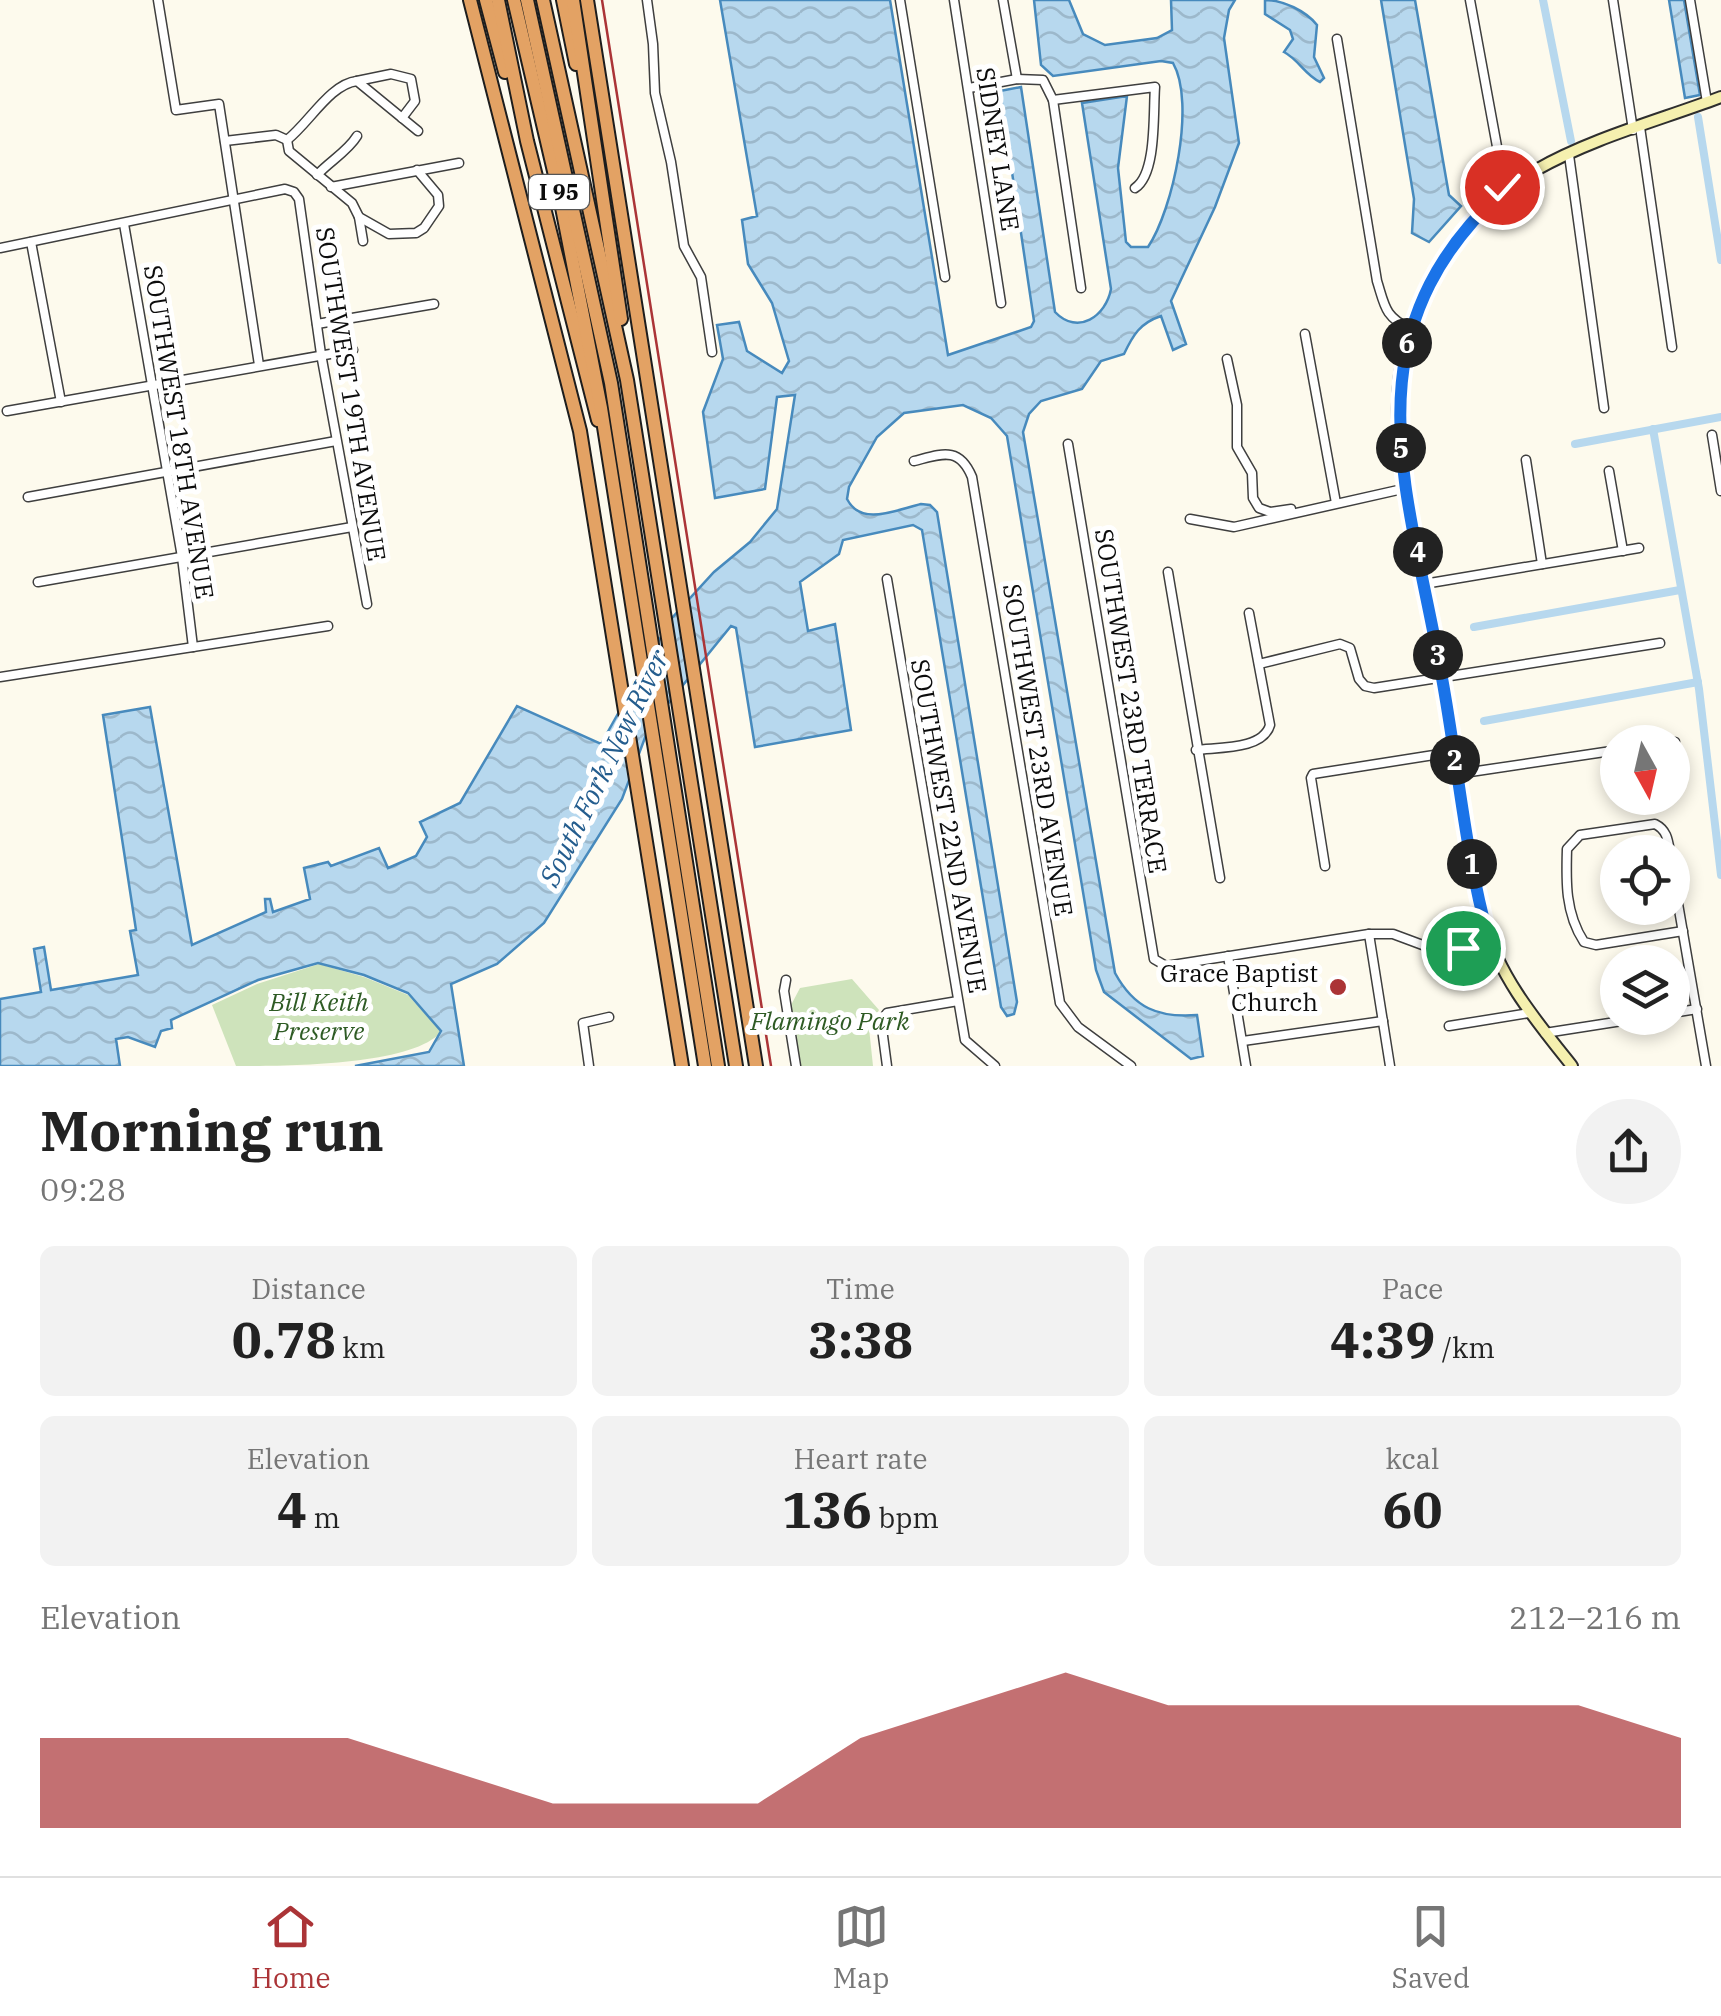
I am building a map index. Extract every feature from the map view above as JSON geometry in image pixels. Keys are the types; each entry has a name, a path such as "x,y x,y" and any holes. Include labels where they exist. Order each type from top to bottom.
{"highway":[{"path":"463,0 484,61"},
{"path":"470,0 566,368 590,483 682,1066"},
{"path":"486,0 527,141 609,383"},
{"path":"498,0 527,141"},
{"name":"I 95","path":"514,0 609,383 736,1066"},
{"path":"528,0 609,383 607,445 705,1066"},
{"path":"540,0 659,681 718,1066"},
{"name":"I 95","path":"540,0 624,361 609,383"},
{"path":"563,0 599,164"},
{"path":"587,0 756,1066"},
{"path":"575,7 619,294 624,361"},
{"path":"722,998 728,1066"}],"street":[{"path":"158,0 176,110 218,104 258,365"},
{"path":"647,0 654,93 674,175 684,246 701,277 712,352"},
{"path":"900,0 945,278"},
{"name":"SIDNEY LANE","path":"954,0 1001,304"},
{"path":"1003,0 1017,79"},
{"path":"1470,0 1504,190"},
{"path":"1613,0 1672,347"},
{"path":"1690,0 1708,102"},
{"path":"1336,39 1377,280 1387,313 1410,328"},
{"path":"287,140 310,120 336,87 391,74 411,79 415,101 402,118"},
{"path":"969,88 1017,79 1043,80 1054,100 1081,288"},
{"path":"357,81 418,131"},
{"path":"1054,100 1155,87 1150,160 1142,183 1135,188"},
{"path":"1572,1066 1529,1013 1489,940 1407,488 1398,407 1402,365 1420,300 1452,246 1504,190 1570,155 1721,97"},
{"path":"225,141 281,135 290,151 352,203 363,241"},
{"path":"317,174 338,152 350,148 357,136"},
{"path":"1570,155 1604,408"},
{"path":"331,187 459,163"},
{"path":"359,217 388,234 408,235 424,228 438,206 438,195 417,170"},
{"name":"SOUTHWEST 19TH AVENUE","path":"234,198 284,190 294,192 299,199 321,354 366,604"},
{"path":"0,248 234,198"},
{"name":"SOUTHWEST 18TH AVENUE","path":"124,224 182,557 193,646"},
{"path":"31,242 61,402"},
{"path":"318,324 434,304"},
{"path":"1305,334 1336,503"},
{"path":"8,411 353,350"},
{"path":"1227,359 1237,405 1237,448 1252,474 1253,498 1259,508 1270,512 1310,508"},
{"path":"1712,434 1721,490"},
{"path":"28,497 336,441"},
{"name":"SOUTHWEST 23RD TERRACE","path":"1068,444 1154,959 1166,966 1228,956"},
{"name":"SOUTHWEST 23RD AVENUE","path":"914,461 942,454 956,456 966,462 972,477 1060,1003 1078,1028 1131,1066"},
{"path":"1526,460 1542,564"},
{"path":"1610,471 1622,551"},
{"path":"1190,519 1234,527 1407,488"},
{"path":"38,582 352,527"},
{"path":"1424,584 1639,548"},
{"path":"1168,572 1220,878"},
{"name":"SOUTHWEST 22ND AVENUE","path":"887,579 965,1040 995,1066"},
{"path":"1196,750 1258,741 1267,734 1270,726 1250,613"},
{"path":"0,677 328,626"},
{"path":"1259,664 1340,644 1350,648 1366,686 1442,679 1660,643"},
{"path":"1325,866 1310,778 1313,774 1454,752"},
{"path":"1457,774 1600,753"},
{"path":"1664,835 1662,828 1654,824 1573,838 1567,849 1566,895 1576,930 1584,942 1596,945 1683,931"},
{"path":"1682,925 1706,1066"},
{"path":"1246,1066 1228,956 1370,934 1393,934 1436,950 1463,948 1489,940"},
{"path":"1370,934 1390,1066"},
{"path":"786,980 784,991 796,1066"},
{"path":"888,1066 880,1021 887,1013 958,1001"},
{"path":"1690,1010 1697,1009"},
{"path":"1449,1026 1529,1013"},
{"path":"589,1066 583,1023 609,1017"},
{"path":"1243,1042 1383,1021"},
{"path":"1545,1033 1600,1024"}],"green space":[{"name":"Bill Keith Preserve","path":"319,964 408,995 441,1032 426,1043 376,1058 236,1066 212,1005 257,984"},
{"name":"Flamingo Park","path":"852,979 879,1010 869,1028 873,1066 799,1066 790,1007 800,988"}],"water":[{"name":"South Fork New River","path":"720,0 890,0 948,355 1031,327 1034,321 1000,91 1021,87 1055,312 1064,319 1090,320 1103,307 1111,289 1082,103 1127,96 1118,168 1126,242 1131,247 1148,247 1173,183 1182,103 1173,63 1161,61 1053,76 1041,65 1034,0 1069,0 1083,34 1105,45 1157,38 1172,30 1171,0 1235,0 1224,38 1239,143 1215,207 1171,301 1186,344 1173,350 1161,316 1148,322 1138,330 1124,354 1101,361 1082,389 1041,401 1029,414 1023,432 1115,973 1130,995 1148,1008 1170,1015 1197,1015 1203,1056 1191,1059 1104,992 1096,970 1007,436 991,418 963,405 904,413 877,437 849,487 847,499 853,508 870,514 921,504 930,505 937,512 1017,1002 1014,1014 1007,1016 1001,1007 922,530 913,525 843,540 839,554 800,582 808,631 835,624 851,730 755,747 736,628 731,626 649,727 622,799 544,923 497,964 451,984 464,1066 355,1066 429,1052 441,1031 408,993 364,975 318,963 258,980 171,1020 172,1028 161,1031 155,1047 128,1037 116,1039 120,1066 0,1066 0,999 41,992 34,949 44,947 51,990 138,975 130,931 136,930 103,715 150,707 192,945 266,912 265,899 270,899 273,912 310,899 304,868 328,862 331,866 379,848 388,868 416,856 427,837 420,822 460,803 517,706 601,744 671,619 714,572 750,542 777,509 795,395 777,397 765,489 715,498 703,412 723,359 717,325 739,322 747,351 782,373 789,361 772,303 748,264 742,220 757,216"},
{"path":"1265,0 1294,7 1317,25 1314,57 1324,78 1320,82 1284,52 1293,39 1290,30 1265,14"},
{"path":"1381,0 1415,0 1449,195 1461,206 1429,242 1412,233 1414,199"},
{"path":"1669,0 1684,0 1700,95 1685,98"}],"waterway":[{"path":"1543,0 1571,141"},
{"path":"1698,117 1721,260"},
{"path":"1575,444 1721,417"},
{"path":"1653,429 1699,689 1721,875"},
{"path":"1474,627 1680,590"},
{"path":"1484,721 1698,682"}],"railway":[{"path":"602,0 771,1066"}],"place":[{"name":"Grace Baptist Church","path":"1338,987"}],"route":[{"path":"1463,948 1489,940 1477,893 1407,488 1398,420 1399,394 1410,328 1420,300 1452,246 1504,190 1502,187"}]}
